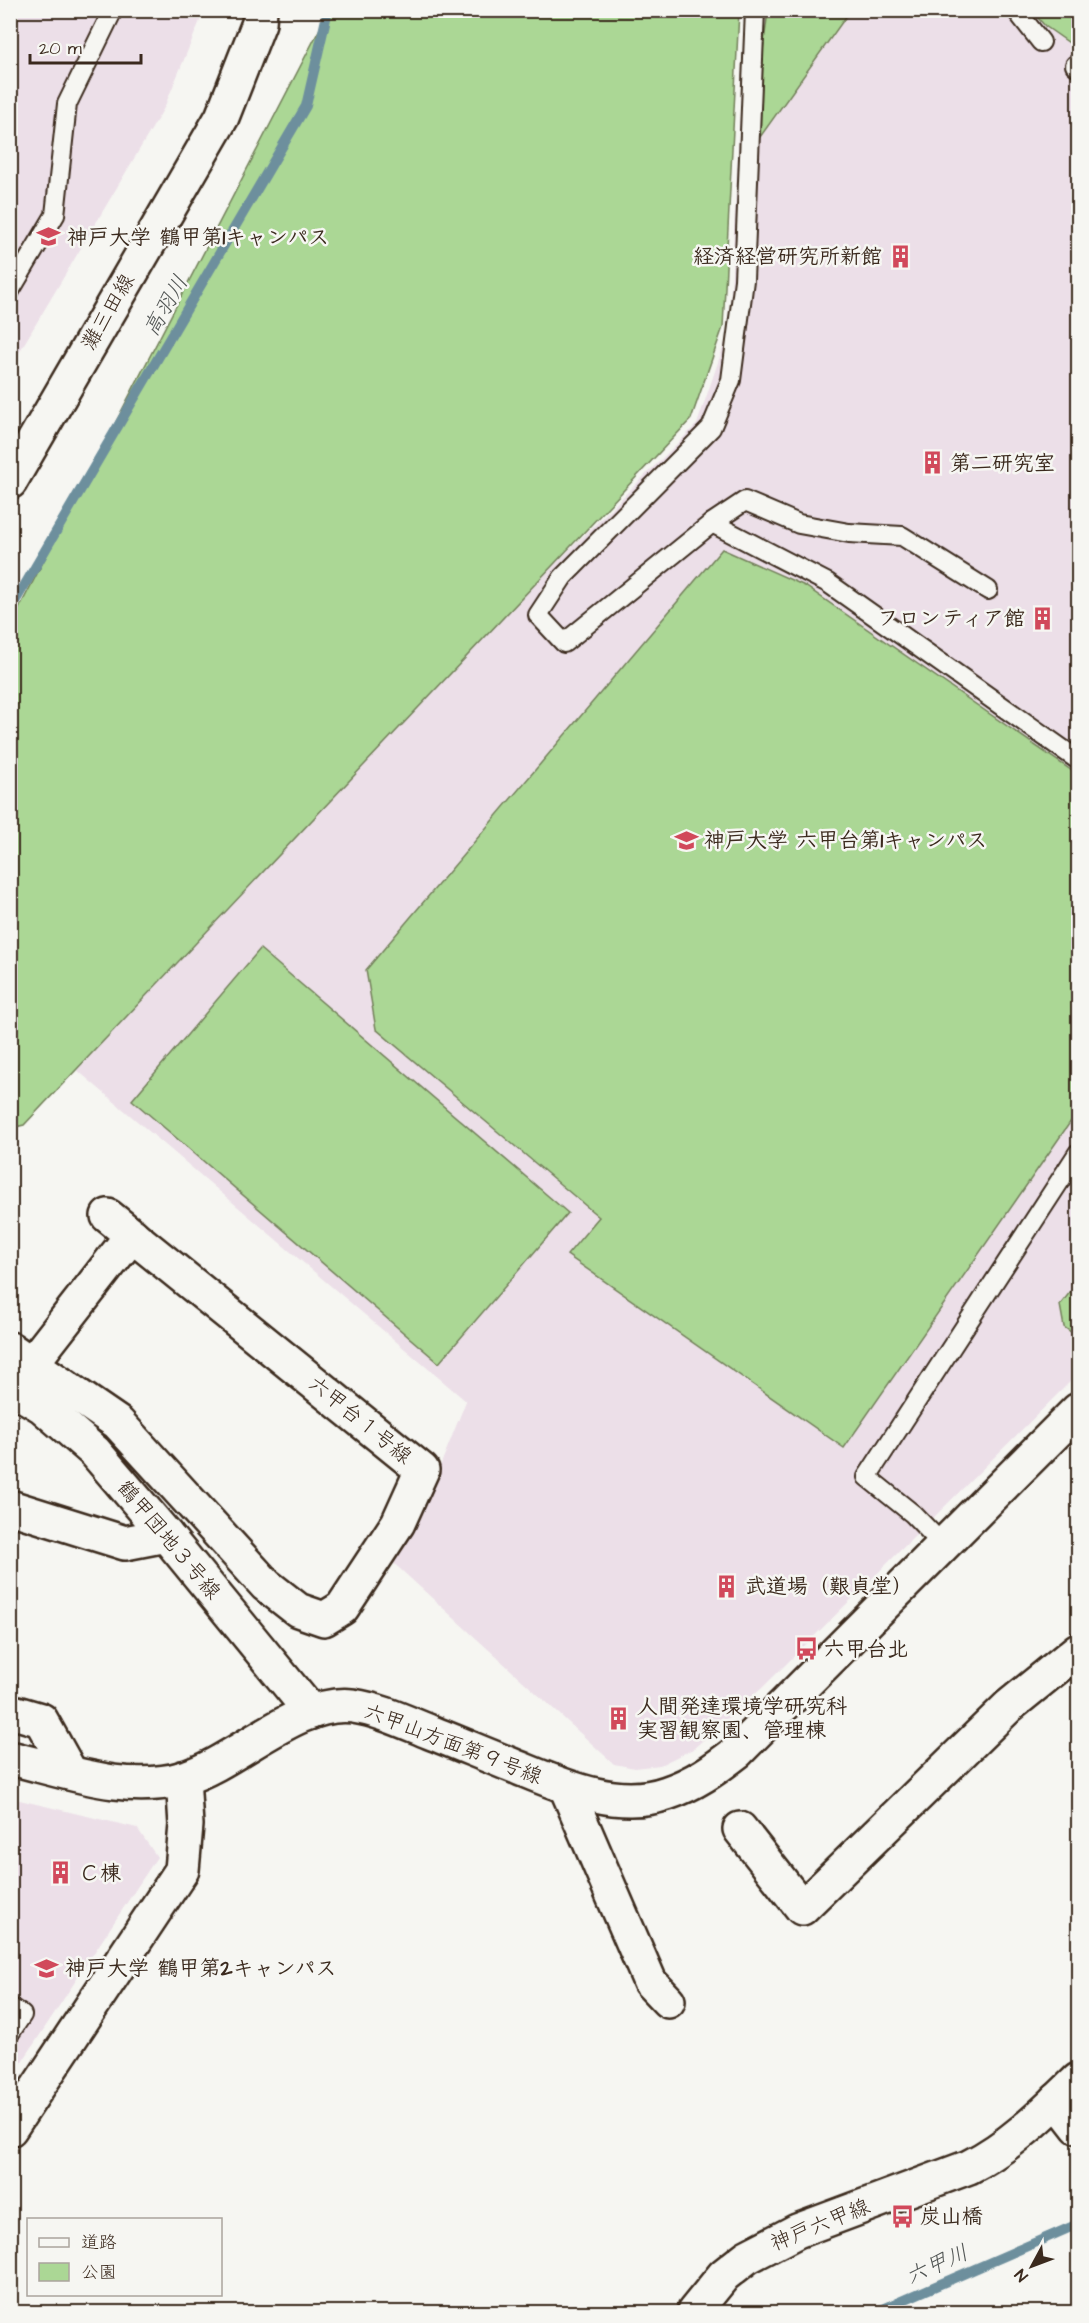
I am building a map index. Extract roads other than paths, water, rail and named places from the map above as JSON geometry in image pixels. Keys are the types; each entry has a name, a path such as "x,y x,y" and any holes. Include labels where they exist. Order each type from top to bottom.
{"street":[{"name":"灘三田線","path":"10,482 222,117 258,23 260,10"},
{"name":"六甲台１号線","path":"120,1226 422,1470 398,1523 342,1608 324,1619 298,1610 266,1585 118,1423 21,1356 120,1226"},
{"name":"鶴甲団地３号線","path":"10,1387 42,1406 95,1452 311,1712"},
{"name":"六甲山方面第９号線","path":"10,1758 132,1784 183,1778 208,1769 311,1712 343,1705 378,1711 566,1787 606,1797 634,1800 666,1794 705,1777 737,1752 1078,1410"},
{"path":"10,1507 125,1544 166,1535"},
{"path":"740,1829 802,1908 1009,1706 1078,1650"},
{"path":"10,1711 41,1720 70,1772"},
{"path":"10,2129 182,1870 186,1825 183,1778"},
{"path":"566,1787 650,1982 668,2001"},
{"path":"1068,2090 1078,2127"},
{"name":"神戸六甲線","path":"694,2313 724,2275 747,2257 797,2231 969,2167 989,2157 1068,2090"}],"lane":[{"path":"10,291 55,215 68,104 113,10"},
{"path":"755,10 744,280 730,380 711,428 563,577 538,615 564,643 712,523 745,501 799,524 849,533 902,536 988,590"},
{"path":"1016,10 1041,42"},
{"path":"712,523 828,583 1078,759"},
{"path":"944,1546 914,1514 867,1477 1078,1153"},
{"path":"10,2007 22,2015 10,2033"}],"waterway":[{"name":"高羽川","path":"10,610 306,106 328,10"},
{"name":"六甲川","path":"876,2312 1078,2224"}],"place":[{"name":"神戸大学 鶴甲第1キャンパス","path":"49,237"},
{"name":"経済経営研究所新館","path":"900,256"},
{"name":"第二研究室","path":"932,463"},
{"name":"フロンティア館","path":"1043,618"},
{"name":"神戸大学 六甲台第1キャンパス","path":"686,840"},
{"name":"武道場（艱貞堂）","path":"727,1586"},
{"name":"六甲台北","path":"806,1649"},
{"name":"人間発達環境学研究科 実習観察園、管理棟","path":"619,1718"},
{"name":"Ｃ棟","path":"61,1873"},
{"name":"神戸大学 鶴甲第2キャンパス","path":"47,1968"},
{"name":"炭山橋","path":"902,2216"}]}
